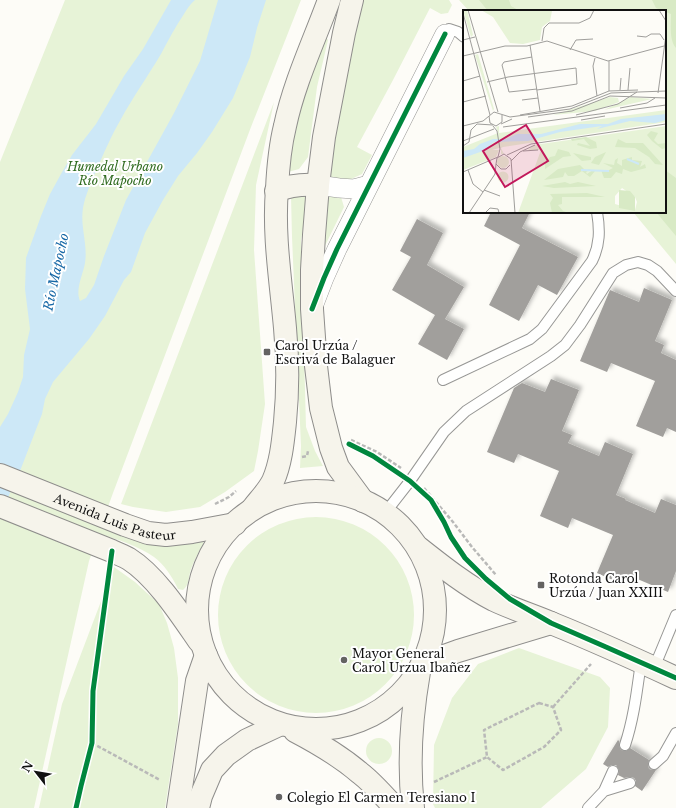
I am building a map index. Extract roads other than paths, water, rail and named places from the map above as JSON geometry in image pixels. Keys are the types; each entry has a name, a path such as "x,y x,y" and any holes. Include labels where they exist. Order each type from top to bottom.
{"main road":[{"path":"179,800 197,681 204,650 198,619 199,593 205,567 218,544 267,490 276,472 280,459 284,437 287,402 285,328 278,262 276,220 276,191 281,143 289,110 303,67 329,0"},
{"path":"352,0 344,33 324,137 318,185 312,270 312,309 321,408 331,448 338,467 363,501"},
{"path":"276,191 297,184 318,185"},
{"name":"Avenida Luis Pasteur","path":"0,475 148,533 166,535 192,532 243,517"},
{"path":"243,517 272,500 294,493 318,491 341,494 363,501 385,513 402,528 417,546 441,566 493,599 676,678"},
{"path":"0,506 129,559 152,579 174,605 204,650 214,672 225,687 238,700 264,718 316,742 339,757 381,792 395,808"},
{"path":"412,800 410,762 414,702 420,668 431,641 434,617 433,592 427,568 417,546"},
{"path":"198,808 201,796 212,770 226,755 247,740 285,727 316,730 340,726 363,718 384,706 403,691 420,668 473,646 551,623"}],"street":[{"path":"312,309 337,250 445,34"},
{"path":"318,185 354,189 369,185"}],"lane":[{"path":"445,34 449,29 458,32 463,36"},
{"path":"443,380 530,339 542,329 592,261 596,253 599,224 597,213"},
{"path":"385,513 444,432 466,411 552,356 565,345 580,325 613,273 626,265 638,262 648,265 657,271 676,291"},
{"path":"626,745 636,697 647,665 676,615"},
{"path":"654,764 663,756 676,733"},
{"path":"588,808 604,791 613,771"},
{"path":"604,791 630,783"}],"water":[{"name":"Río Mapocho","path":"171,0 195,0 178,24 117,125 85,199 82,215 86,256 78,292 80,301 86,298 94,285 126,200 174,113 200,61 218,0 266,0 250,57 233,98 212,132 178,176 163,200 145,233 131,272 124,280 105,316 89,339 53,382 45,399 42,414 20,471 0,515 0,427 8,414 23,377 24,355 30,329 25,289 26,258 50,194 61,174 72,155 96,124 124,76 143,49"}],"place":[{"name":"Carol Urzúa / Escrivá de Balaguer","path":"267,352"},
{"name":"Rotonda Carol Urzúa / Juan XXIII","path":"541,585"},
{"name":"Mayor General Carol Urzua Ibañez","path":"344,660"},
{"name":"Colegio El Carmen Teresiano I","path":"279,797"}],"park label":[{"name":"Humedal Urbano Río Mapocho","path":"115,173"}]}
